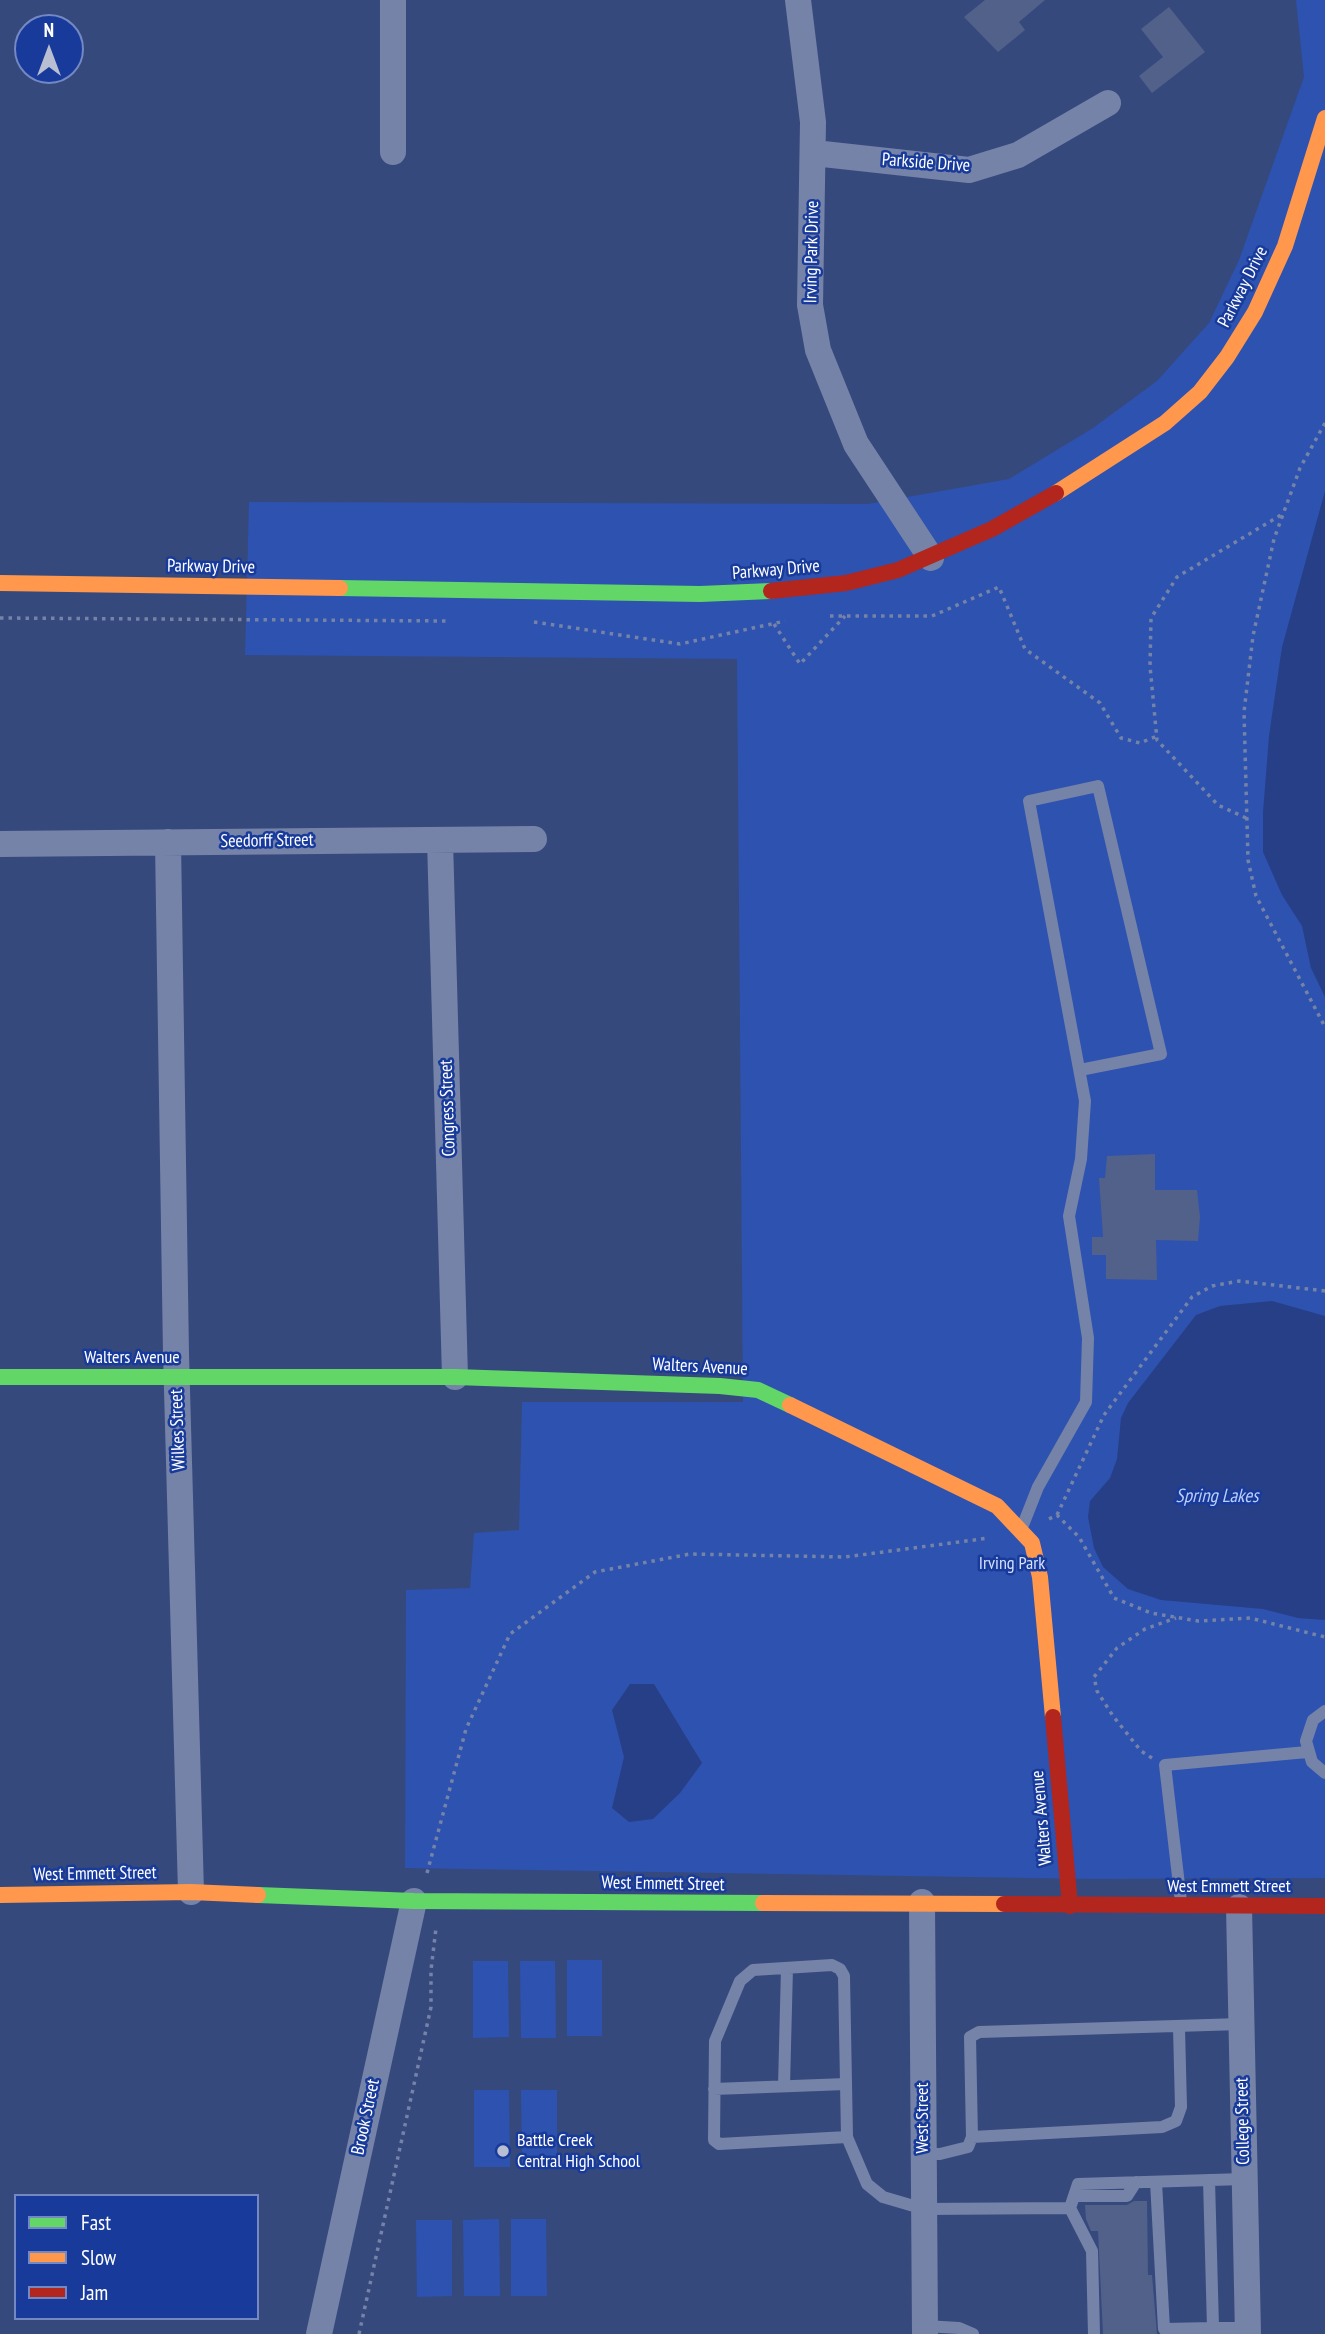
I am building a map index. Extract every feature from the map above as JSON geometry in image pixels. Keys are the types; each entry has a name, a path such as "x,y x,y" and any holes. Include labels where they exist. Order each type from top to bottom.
{"street":[{"path":"393,0 393,152"},
{"name":"Irving Park Drive","path":"798,0 814,153 810,305 818,350 856,444 931,558"},
{"name":"Parkside Drive","path":"814,153 968,170 1018,155 1108,103"},
{"name":"Parkway Drive","path":"0,583 700,594 783,591 846,583 931,558 992,528 1095,470 1165,423 1200,392 1241,334 1275,268 1285,246 1325,118"},
{"name":"Congress Street","path":"440,839 455,1377"},
{"name":"Seedorff Street","path":"0,844 534,839"},
{"name":"Wilkes Street","path":"168,842 177,1378 191,1892"},
{"name":"Walters Avenue","path":"0,1377 455,1377 758,1390 997,1506 1032,1544 1040,1577 1070,1906"},
{"name":"West Emmett Street","path":"0,1895 191,1892 414,1901 1325,1906"},
{"name":"Brook Street","path":"320,2334 414,1901"},
{"name":"West Street","path":"922,1902 925,2330"},
{"name":"College Street","path":"1239,1907 1248,2331"}],"lane":[{"path":"1020,1531 1038,1487 1086,1402 1088,1338 1069,1216 1081,1159 1085,1101 1029,801 1098,786 1161,1054 1080,1070"},
{"path":"1325,1711 1313,1720 1308,1730 1307,1752 1312,1762 1325,1773"},
{"path":"1182,1906 1165,1765 1307,1752"},
{"path":"847,2137 719,2144 713,2134 715,2041 740,1981 753,1970 832,1965 840,1969 844,1976 847,2137 867,2184 883,2197 924,2209 1072,2202"},
{"path":"784,2087 787,1968"},
{"path":"924,2154 940,2154 968,2147 972,2137 970,2037 979,2032 1179,2028 1241,2024"},
{"path":"972,2137 1162,2127 1176,2121 1181,2107 1179,2028"},
{"path":"714,2089 846,2084"},
{"path":"1094,2334 1092,2251 1072,2202 1078,2184 1244,2179"},
{"path":"1209,2180 1213,2328"},
{"path":"1156,2182 1164,2329 1213,2328 1248,2331"},
{"path":"925,2330 959,2328 973,2334"}],"path":[{"path":"1325,424 1300,468 1274,538 1253,636 1244,712 1248,860 1256,896 1325,1027"},
{"path":"1247,818 1218,805 1185,773 1157,736 1150,666 1151,618 1177,577 1283,514"},
{"path":"821,616 932,616 999,587 1025,649 1100,703 1121,738 1140,743 1157,736"},
{"path":"774,624 800,664 845,616"},
{"path":"0,618 461,621"},
{"path":"530,622 680,644 798,619"},
{"path":"427,1872 466,1729 510,1634 595,1572 690,1554 845,1557 986,1539 1020,1531 1057,1515 1098,1429 1131,1375 1192,1297 1212,1286 1238,1281 1325,1291"},
{"path":"1098,1406 1098,1429"},
{"path":"1057,1515 1079,1537 1114,1598 1151,1613 1178,1618 1198,1621 1251,1618 1325,1637"},
{"path":"1165,1765 1141,1751 1102,1699 1094,1677 1116,1648 1145,1629 1178,1618"},
{"path":"359,2334 431,2007 431,1970 437,1924"}],"green space":[{"name":"Irving Park","path":"1296,0 1325,0 1325,1878 1093,1879 405,1868 406,1590 470,1588 474,1533 519,1530 522,1402 743,1402 737,659 245,655 249,502 868,504 1009,479 1093,428 1157,381 1209,323 1239,260 1304,77"},
{"path":"567,1960 602,1960 602,2036 567,2036"},
{"path":"473,1961 508,1961 509,2037 473,2038"},
{"path":"520,1961 555,1961 556,2038 521,2038"},
{"path":"474,2090 509,2090 510,2167 474,2167"},
{"path":"521,2090 557,2090 557,2166 522,2167"},
{"path":"499,2219 500,2296 464,2296 463,2220"},
{"path":"511,2219 546,2219 547,2296 511,2296"},
{"path":"416,2220 452,2220 452,2296 417,2297"}],"water":[{"path":"1325,491 1325,997 1311,968 1302,926 1282,895 1263,852 1263,812 1269,736 1282,647"},
{"name":"Spring Lakes","path":"1272,1301 1325,1316 1325,1620 1298,1618 1263,1609 1161,1600 1128,1589 1103,1567 1094,1548 1088,1517 1090,1501 1110,1478 1117,1459 1121,1418 1128,1403 1196,1315 1220,1306"},
{"path":"630,1684 654,1684 702,1763 680,1793 653,1819 629,1822 612,1808 624,1757 612,1710"}],"building":[{"path":"985,0 1045,0 1019,22 1025,30 998,52 964,17"},
{"path":"1169,7 1205,52 1152,93 1139,76 1163,57 1141,29"},
{"path":"1155,1154 1155,1190 1197,1190 1200,1217 1198,1241 1156,1240 1157,1280 1106,1279 1106,1255 1092,1255 1092,1237 1103,1237 1099,1178 1105,1178 1107,1156"},
{"path":"1134,2201 1147,2201 1148,2275 1152,2275 1157,2334 1103,2334 1098,2231 1091,2231 1086,2219 1085,2205 1127,2205"}],"traffic: fast":[{"path":"340,588 700,594 771,591"},
{"path":"0,1377 455,1377 720,1386 758,1390 790,1405"},
{"path":"258,1895 414,1901 763,1903"}],"traffic: slow":[{"path":"1056,493 1165,423 1200,392 1227,357 1255,312 1285,246 1325,118"},
{"path":"0,583 340,588"},
{"path":"790,1405 997,1506 1032,1543 1040,1577 1053,1717"},
{"path":"0,1895 191,1892 258,1895"},
{"path":"763,1903 1004,1904"}],"traffic: jam":[{"path":"771,591 846,583 898,570 992,529 1056,493"},
{"path":"1053,1717 1070,1906"},
{"path":"1004,1904 1325,1906"}],"place":[{"name":"Battle Creek Central High School","path":"503,2151"}]}
